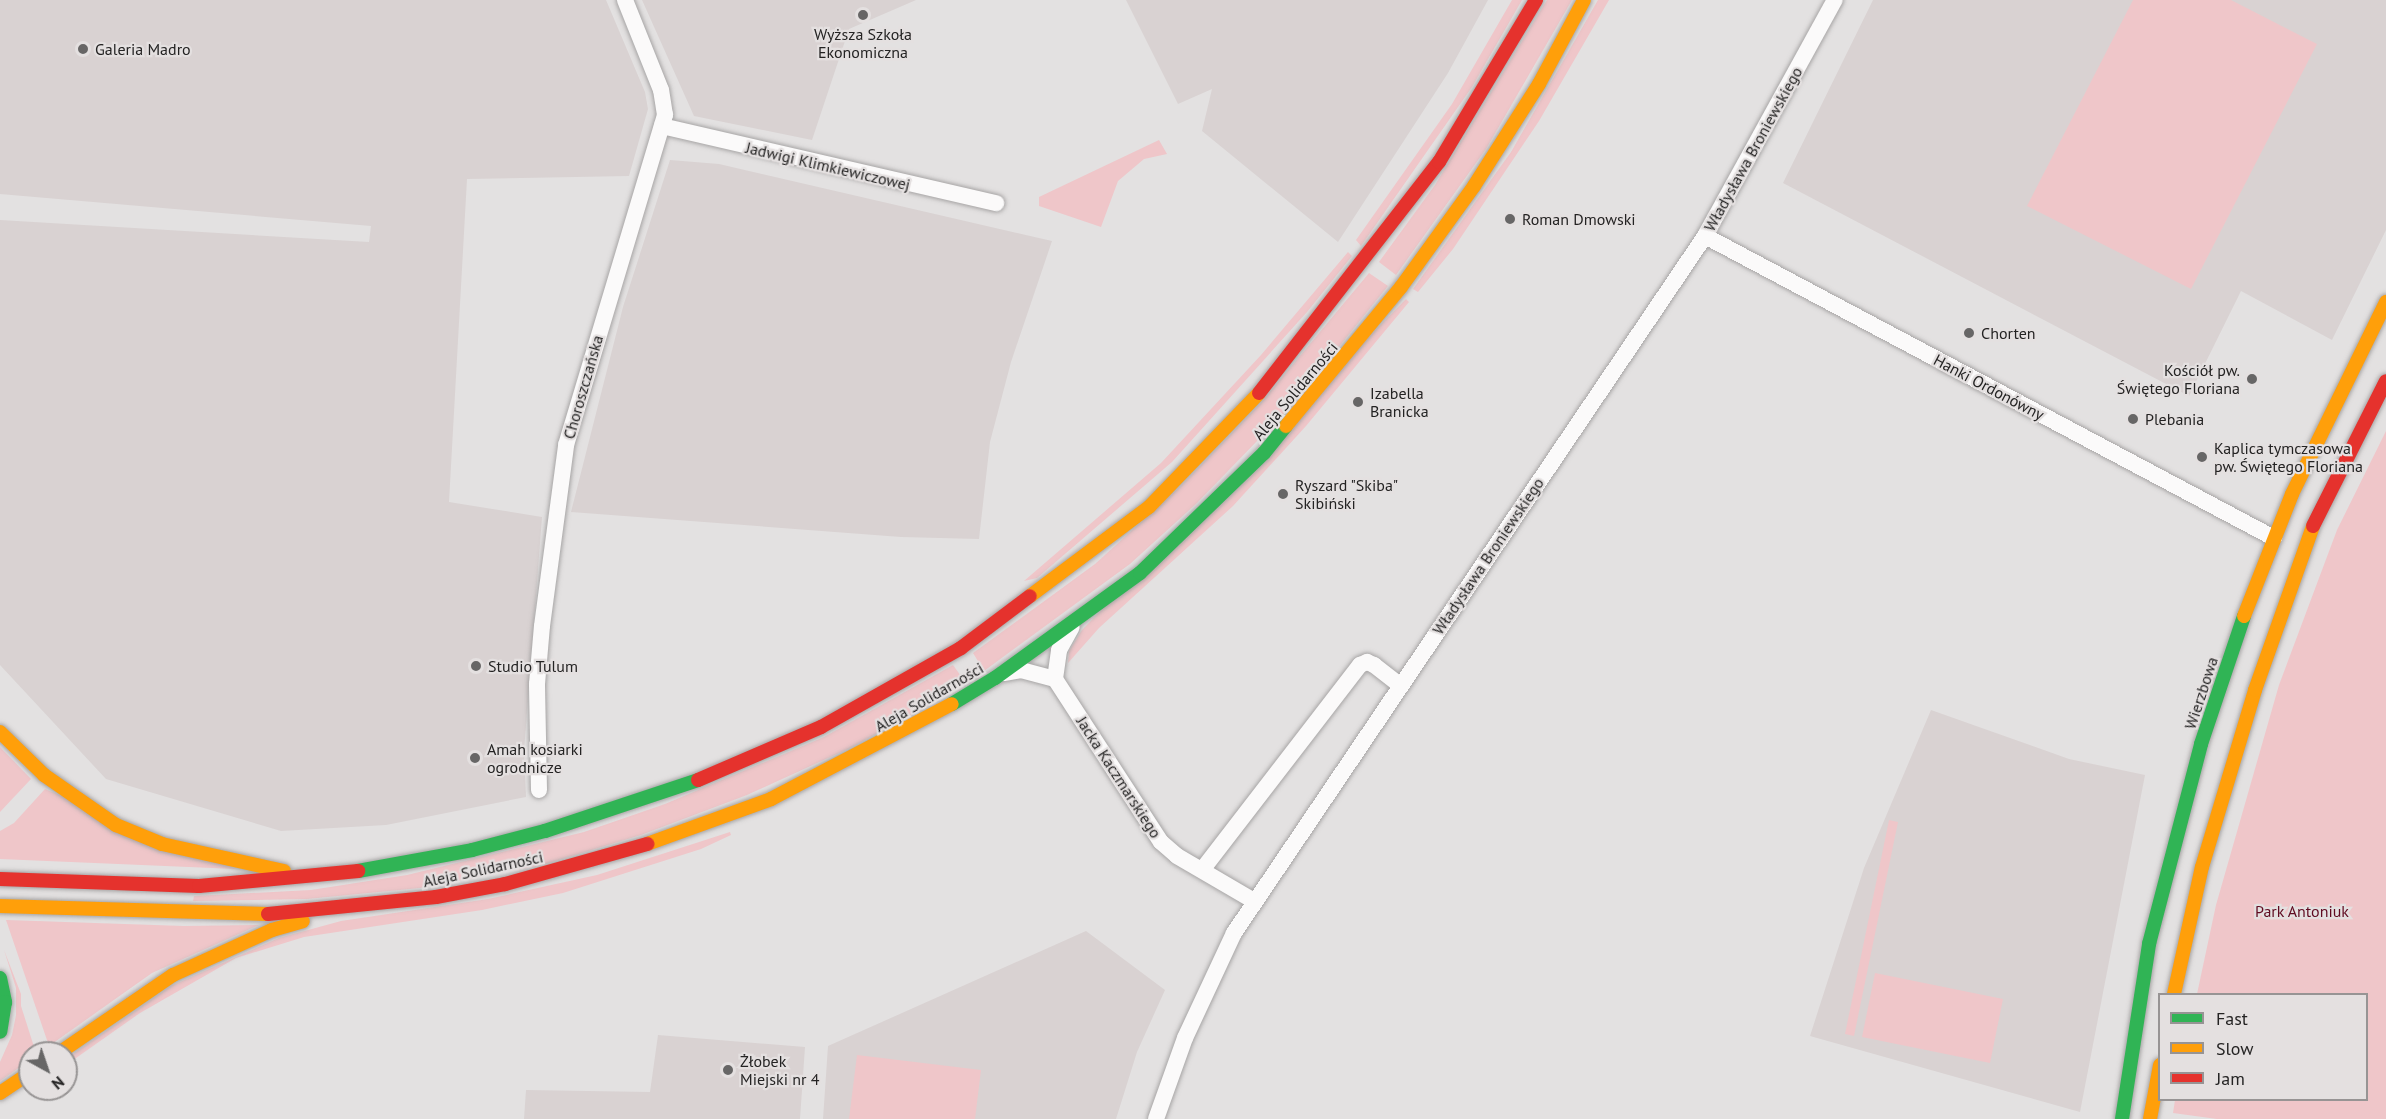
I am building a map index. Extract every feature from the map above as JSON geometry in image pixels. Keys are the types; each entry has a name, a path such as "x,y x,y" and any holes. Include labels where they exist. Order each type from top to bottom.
{"main road":[{"name":"Aleja Solidarności","path":"0,879 148,887 199,886 386,868 472,850 589,817 724,772 821,727 987,630 1149,507 1243,413 1439,162 1506,55 1536,0"},
{"name":"Aleja Solidarności","path":"0,906 273,914 357,907 506,884 629,851 779,795 880,745 995,678 1076,621 1140,573 1204,515 1319,391 1474,186 1539,84 1584,0"},
{"name":"Wierzbowa","path":"2122,1119 2149,944 2188,790 2241,622 2274,538 2386,302"},
{"path":"2174,993 2220,802 2315,521 2386,381"},
{"path":"0,732 44,775 116,825 162,844 313,876"},
{"path":"2188,790 2195,805 2203,808 2220,802"},
{"path":"77,1041 173,975 272,930 357,907"},
{"path":"0,978 4,1002 0,1032"},
{"path":"2150,1119 2158,1076"},
{"path":"0,1093 18,1081"}],"street":[{"name":"Choroszczańska","path":"538,790 537,684 542,626 566,445 662,126 665,108 661,90 625,0"},
{"name":"Władysława Broniewskiego","path":"1156,1119 1185,1038 1234,933 1705,236 1834,0"},
{"name":"Jadwigi Klimkiewiczowej","path":"662,126 996,203"},
{"name":"Hanki Ordonówny","path":"1705,236 2274,538"},
{"path":"995,678 1021,670 1055,679 1059,650 1076,621"},
{"path":"1202,870 1360,666 1366,662 1374,664 1400,685"},
{"name":"Jacka Kaczmarskiego","path":"1055,679 1161,842 1254,901"}],"shaded area":[{"path":"0,0 606,0 645,92 648,109 629,176 467,179 449,502 542,517 524,751 526,797 386,825 281,831 106,779 0,665 0,220 369,242 371,226 0,194"},
{"path":"642,0 916,0 849,29 812,140 694,116"},
{"path":"1126,0 1488,0 1448,73 1338,242 1202,131 1212,89 1178,104"},
{"path":"1873,0 2386,0 2386,230 2332,340 2241,291 2189,396 1783,183"},
{"path":"670,160 719,164 1052,241 1011,362 990,442 979,539 901,537 571,512 623,307"},
{"path":"1931,710 2069,759 2145,775 2080,1112 1810,1036 1864,868"},
{"path":"1086,931 1165,990 1137,1052 1116,1119 823,1119 828,1046"},
{"name":"Żłobek Miejski nr 4","path":"658,1035 805,1047 800,1119 524,1119 526,1090 650,1092"}],"green space":[{"path":"1512,0 1522,0 1472,87 1361,246 1356,240 1452,104"},
{"path":"1547,0 1572,0 1486,149 1396,275 1379,262 1435,185"},
{"path":"1598,0 1609,0 1539,121 1453,249 1418,292 1413,289 1511,152"},
{"path":"2133,0 2231,0 2317,44 2191,289 2027,206"},
{"path":"1159,140 1167,154 1144,159 1118,181 1101,227 1039,206 1039,197"},
{"path":"1348,252 1352,256 1307,312 1172,462 1037,578 1024,581 1161,463 1261,355"},
{"path":"1369,273 1388,286 1291,406 1197,503 1130,564 984,671 973,653 1095,564 1181,486 1260,404"},
{"path":"1406,299 1409,302 1306,426 1233,506 1099,628 1068,663 1069,651 1082,630"},
{"name":"Park Antoniuk","path":"2386,431 2386,1119 2217,1119 2173,1113 2175,1101 2368,1101 2368,993 2197,993 2216,905 2279,685 2337,530"},
{"path":"953,665 966,683 850,748 747,795 641,835 542,865 420,888 307,899 193,901 194,896 311,890 407,875 584,832 665,804 824,737"},
{"path":"0,747 31,779 0,812"},
{"path":"45,789 236,869 0,859 0,831 14,823"},
{"path":"1889,820 1898,822 1854,1036 1845,1034"},
{"path":"730,832 731,835 701,849 563,893 482,910 304,937 236,958 140,1013 78,1057 78,1051 171,986 279,938 341,921 488,899 597,875"},
{"path":"6,920 184,926 259,925 152,973 56,1041 47,1041"},
{"path":"4,950 21,994 21,1006 32,1041 18,1041 18,1068 0,1081 0,1062 12,1035 16,1015 16,988"},
{"path":"1875,973 2003,999 1990,1063 1862,1037"},
{"path":"857,1055 981,1070 975,1119 849,1119"}],"traffic: fast":[{"path":"952,704 995,678 1140,573 1264,453 1286,426"},
{"path":"2122,1119 2149,944 2201,744 2244,616"},
{"path":"358,871 472,850 545,831 698,780"},
{"path":"0,978 5,1002 0,1032"}],"traffic: slow":[{"path":"1286,426 1401,287 1474,186 1539,84 1584,0"},
{"path":"2244,616 2292,494 2386,302"},
{"path":"1030,596 1149,507 1259,393"},
{"path":"2174,993 2202,867 2255,690 2313,526"},
{"path":"647,844 771,799 952,704"},
{"path":"0,732 44,775 116,825 162,844 284,871"},
{"path":"0,906 268,914"},
{"path":"77,1041 173,975 272,930 303,921"},
{"path":"2150,1119 2158,1076"},
{"path":"0,1093 18,1081"}],"traffic: jam":[{"path":"1259,393 1439,162 1536,0"},
{"path":"2313,526 2386,381"},
{"path":"698,780 821,727 961,648 1030,596"},
{"path":"268,914 436,897 505,884 647,844"},
{"path":"0,879 199,886 358,871"}],"place":[{"name":"Wyższa Szkoła Ekonomiczna","path":"863,15"},
{"name":"Galeria Madro","path":"83,49"},
{"name":"Roman Dmowski","path":"1510,219"},
{"name":"Chorten","path":"1969,333"},
{"name":"Kościół pw. Świętego Floriana","path":"2252,379"},
{"name":"Izabella Branicka","path":"1358,402"},
{"name":"Plebania","path":"2133,419"},
{"name":"Kaplica tymczasowa pw. Świętego Floriana","path":"2202,457"},
{"name":"Ryszard \"Skiba\" Skibiński","path":"1283,494"},
{"name":"Studio Tulum","path":"476,666"},
{"name":"Amah kosiarki ogrodnicze","path":"475,758"},
{"name":"Żłobek Miejski nr 4","path":"728,1070"}]}
